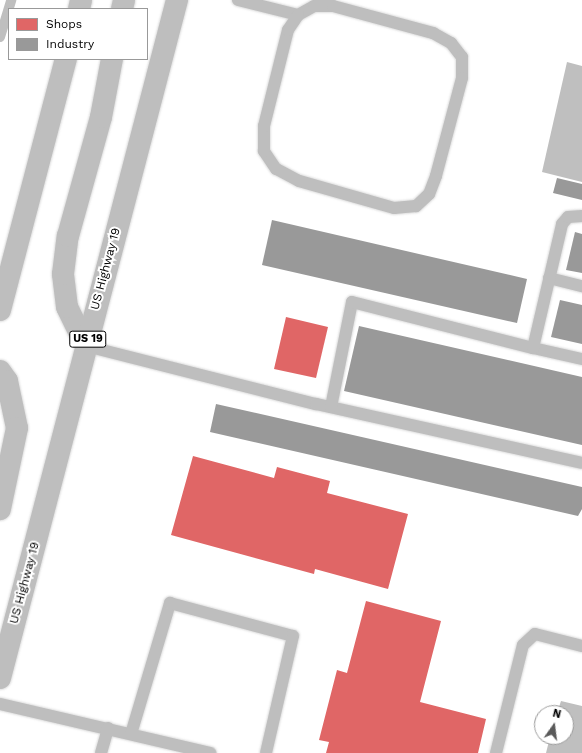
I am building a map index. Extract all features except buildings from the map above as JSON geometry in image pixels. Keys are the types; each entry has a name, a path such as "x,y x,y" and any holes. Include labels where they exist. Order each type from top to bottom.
{"highway":[{"name":"US Highway 19","path":"0,678 177,0"},
{"path":"0,310 66,60"},
{"path":"86,346 67,307 63,274 68,236 101,117 112,60"},
{"path":"0,371 7,381 17,428 0,509"}],"lane":[{"path":"238,0 298,15 314,6 333,6 433,33 451,42 462,57 462,78 436,176 428,194 416,206 394,208 299,181 276,169 264,151 264,126 288,30 298,15"},
{"path":"533,348 562,224 568,217 582,216"},
{"path":"549,278 582,286"},
{"path":"331,407 352,302 582,359"},
{"path":"86,346 331,407 582,463"},
{"path":"131,734 170,603 293,636 266,753"},
{"path":"496,753 523,645 535,634 582,646"},
{"path":"0,704 210,753"},
{"path":"101,753 108,728"}],"shaded area":[{"path":"567,62 582,66 582,182 542,172"},
{"path":"561,701 582,706 582,753 546,753 548,745 574,745 574,705 560,705"}],"waterway":[{"path":"9,8 11,0"},
{"path":"0,37 8,10"}]}
